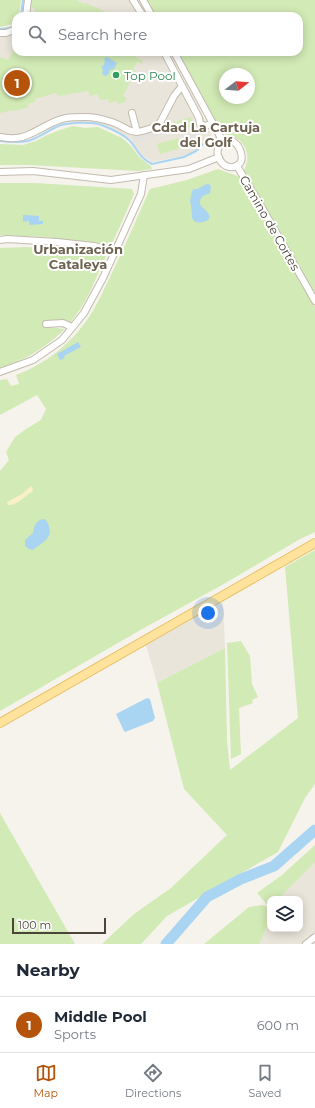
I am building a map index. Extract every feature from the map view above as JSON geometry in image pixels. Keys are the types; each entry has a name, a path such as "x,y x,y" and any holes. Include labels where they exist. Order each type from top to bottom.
{"main road":[{"path":"0,724 315,543"}],"street":[{"path":"26,12 28,0"},
{"path":"133,0 140,12"},
{"path":"143,0 150,12"},
{"path":"0,33 12,31"},
{"path":"166,56 199,118 200,124 203,126 210,124"},
{"path":"176,56 210,124 223,142"},
{"path":"0,137 20,138 30,135 51,123 65,118 80,117 97,117 112,122 130,131 138,132 154,127 162,121 174,96 182,86"},
{"path":"132,113 138,132"},
{"path":"228,140 237,145 242,157 241,162 237,166 229,167 224,165 219,157 217,150 219,145 223,142 228,140"},
{"path":"0,172 33,171 111,180 189,169 219,157"},
{"name":"Camino de Cortes","path":"237,166 315,301"},
{"path":"0,372 33,360 62,340 84,313 115,252 140,194 144,175"},
{"path":"0,240 7,239 57,242 94,246 115,252"},
{"path":"46,324 63,323 72,327"},
{"path":"306,944 315,937"}],"shaded area":[{"path":"24,0 138,0 145,12 22,12"},
{"path":"12,27 12,56 171,56 195,100 212,137 204,141 195,150 184,156 152,162 140,154 131,139 102,124 67,122 28,139 12,142 0,140 0,30 8,30"},
{"path":"167,126 169,132 134,143 132,136"},
{"path":"197,127 201,140 190,147 185,135 191,133 190,129"},
{"path":"223,602 225,648 157,683 146,645"},
{"path":"315,862 315,944 259,944 267,927 267,932 303,932 303,896 281,896"}],"green space":[{"path":"0,0 21,0 20,12 12,12 12,24 0,27"},
{"path":"30,0 76,0 106,12 35,12 29,3"},
{"path":"145,0 315,0 315,296 244,170 247,163 247,151 243,144 236,138 221,132 177,56 303,56 303,12 152,12"},
{"path":"12,53 12,56 135,56 143,61 142,64 137,62 133,70 136,71 124,94 122,95 126,98 125,102 118,104 116,101 109,103 108,99 101,100 97,94 90,96 88,91 58,96 56,93 35,99 35,102 28,104 29,107 0,113 0,58 1,57 8,60"},
{"path":"191,117 193,126 175,132 172,123"},
{"path":"73,126 85,128 98,127 122,138 131,146 140,158 151,166 152,169 138,171 29,165 0,165 0,144 23,145"},
{"path":"178,138 181,148 160,154 157,144"},
{"path":"218,169 240,177 315,307 315,532 300,539 0,711 0,471 9,460 6,452 15,437 41,420 46,409 37,395 0,415 0,380 7,379 11,386 19,384 16,375 45,361 62,348 84,324 103,292 150,189 187,180"},
{"path":"0,183 35,183 132,189 134,194 112,244 109,245 47,237 0,235"},
{"path":"28,247 106,256 90,292 70,323 57,320 44,321 47,327 65,329 35,352 0,368 0,248"},
{"path":"315,550 315,784 305,798 278,852 167,916 141,944 102,944 134,914 171,888 227,835 184,789 157,683 225,648 227,741 230,770 298,718 285,567"},
{"path":"241,641 250,656 252,684 258,697 252,700 253,703 239,708 241,754 231,759 227,643"},
{"path":"0,813 75,944 0,944"},
{"path":"315,845 315,862 281,896 267,896 267,905 257,893 282,875"},
{"path":"262,905 267,906 267,927 259,944 204,944 249,907"}],"sand":[{"path":"31,486 33,489 32,492 17,503 8,505 7,502 22,494"}],"water":[{"path":"107,57 117,63 114,69 110,70 108,75 105,76 102,74 103,70 101,66 103,66 105,62 104,59"},
{"path":"208,184 211,186 210,193 203,196 200,204 208,213 209,218 203,222 195,222 192,218 190,201 192,191"},
{"path":"23,215 39,216 39,221 43,221 43,224 29,225 29,221 23,222"},
{"path":"78,342 81,347 64,356 65,358 60,360 57,354"},
{"path":"44,519 47,522 50,531 48,538 33,550 29,549 25,546 25,540 33,533 37,522"},
{"path":"147,698 150,699 155,718 153,721 125,732 116,714"}],"waterway":[{"path":"22,12 23,0"},
{"path":"0,29 12,27"},
{"path":"0,141 28,141 61,125 73,123 94,123 107,127 126,137 142,157 152,164 184,157 196,151 205,142 215,138"},
{"path":"166,944 207,897 241,879 274,866 315,830"}],"place":[{"name":"Top Pool","path":"116,75"},
{"name":"Middle Pool","path":"17,83"}],"district":[{"name":"Cdad La Cartuja del Golf","path":"206,134"},
{"name":"Urbanización Cataleya","path":"78,256"}]}
